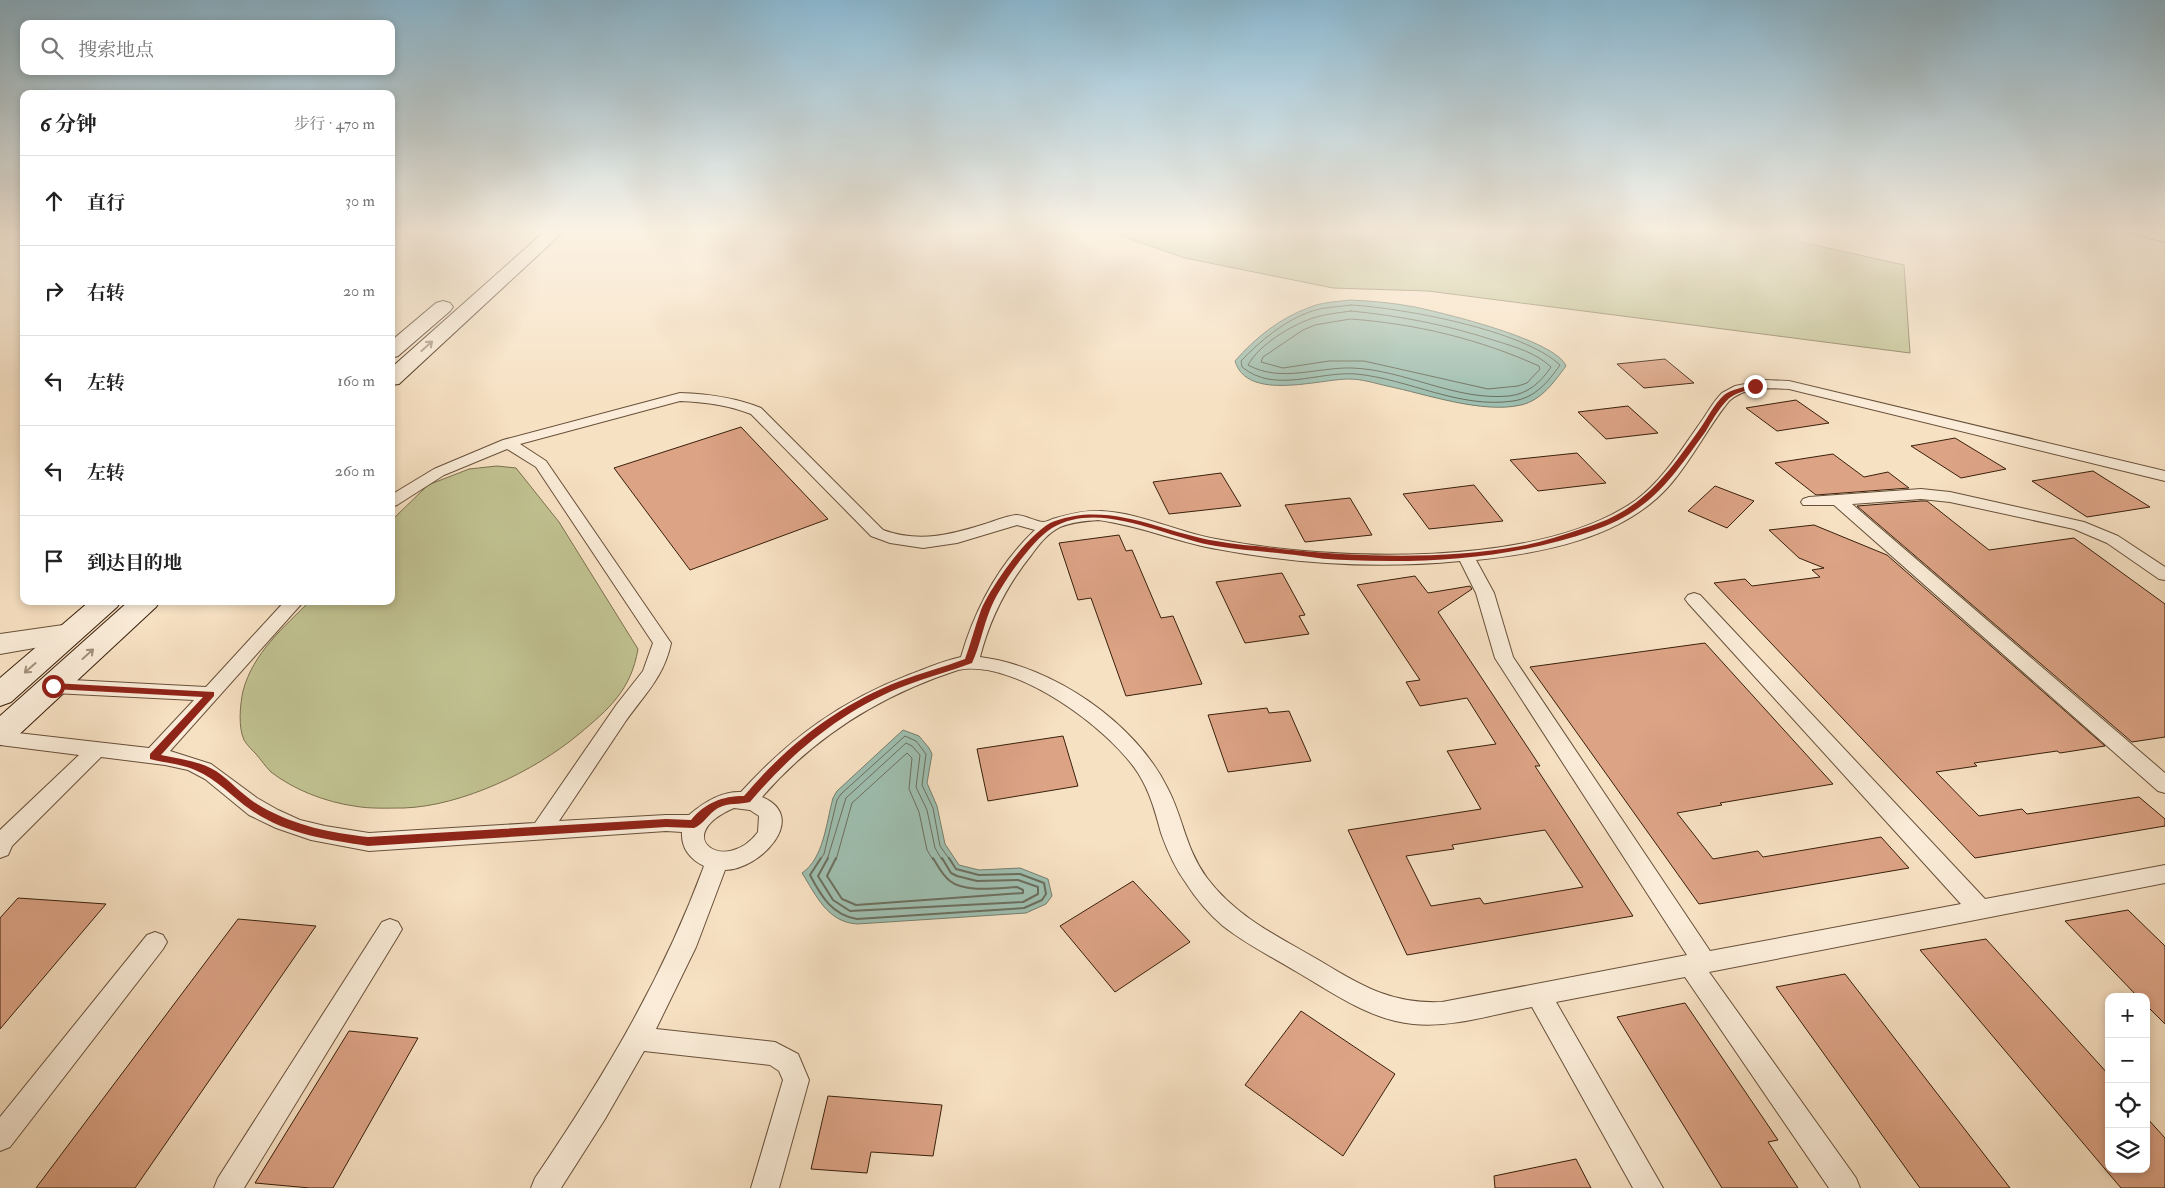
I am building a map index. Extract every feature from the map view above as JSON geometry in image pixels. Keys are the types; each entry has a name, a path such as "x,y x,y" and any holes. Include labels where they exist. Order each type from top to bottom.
{"main road":[{"path":"395,375 493,287"},
{"path":"395,348 456,295"},
{"path":"0,695 102,605"},
{"path":"0,734 142,605"},
{"path":"0,644 70,633"}],"lane":[{"path":"969,661 986,609 998,585 1014,564 1047,528 1057,523 1080,516 1116,517 1214,544 1295,554 1395,559 1466,556 1522,548 1558,540 1618,517 1641,503 1658,490 1727,396 1755,386 1789,385 2165,476"},
{"path":"395,500 439,472 508,443 680,397 710,398 741,405 756,411 877,533 906,542 940,541 1016,520 1047,528"},
{"path":"508,443 541,464 662,643 659,659 652,675 625,706 541,830"},
{"path":"1809,502 1922,494 1950,497 2078,525 2115,540 2165,575"},
{"path":"1838,500 2165,784"},
{"path":"1466,556 1485,594 1504,658 1697,964 1846,1188"},
{"path":"1694,599 1980,909"},
{"path":"154,756 291,605"},
{"path":"747,800 770,772 795,748 848,710 902,683 969,661 1022,674 1070,698 1108,727 1139,759 1161,795 1174,839 1184,862 1213,902 1232,920 1255,936 1364,999 1391,1009 1420,1014 1442,1013 1539,995 2165,874"},
{"path":"53,686 210,694"},
{"path":"0,738 154,756 195,765 212,773 255,808 276,819 332,837 368,842 666,823 694,824"},
{"path":"0,849 3,841 96,750"},
{"path":"732,800 747,800 760,804 769,814 771,826 766,838 758,848 745,856 717,861 703,856 694,848 691,837 694,824 703,813 716,804 732,800"},
{"path":"545,1188 577,1141 637,1039 685,944 717,861"},
{"path":"228,1188 390,929"},
{"path":"0,1138 155,942"},
{"path":"1539,995 1649,1188"},
{"path":"637,1039 775,1054 789,1063 796,1080 765,1188"}],"green space":[{"path":"1330,287 1906,287 1910,353 1428,291"},
{"path":"497,466 516,468 559,522 638,649 630,676 617,698 609,707 561,748 520,773 497,784 450,801 404,808 360,807 321,798 300,790 271,772 247,744 242,735 240,709 243,691 254,665 270,642 306,605 395,605 395,517 428,485 469,469"}],"water":[{"path":"1350,300 1383,302 1415,307 1472,321 1521,337 1542,347 1558,356 1566,366 1541,395 1528,403 1506,407 1489,407 1454,402 1368,381 1349,379 1303,384 1268,385 1254,381 1242,374 1235,361 1259,337 1278,323 1313,306"},
{"path":"903,730 919,736 932,754 927,783 937,806 945,844 959,865 979,870 1020,868 1048,879 1052,896 1046,904 1026,913 857,924 838,918 824,906 802,873 820,849 833,798 837,791"}],"building":[{"path":"1665,359 1694,383 1644,388 1617,364"},
{"path":"1796,400 1829,423 1777,431 1746,408"},
{"path":"1628,406 1658,433 1606,439 1578,412"},
{"path":"741,427 828,519 690,570 614,468"},
{"path":"1955,438 2006,469 1961,478 1911,446"},
{"path":"1577,453 1606,483 1538,491 1510,460"},
{"path":"1833,454 1864,477 1888,472 1909,488 1816,495 1775,463"},
{"path":"2093,471 2150,507 2087,517 2032,481"},
{"path":"1221,473 1241,506 1169,514 1153,482"},
{"path":"1474,485 1503,521 1429,529 1403,494"},
{"path":"1715,486 1754,501 1727,528 1688,511"},
{"path":"1350,498 1372,535 1305,542 1285,505"},
{"path":"1927,501 1989,550 2074,538 2165,604 2165,737 2132,742 1857,506"},
{"path":"1814,525 1887,555 2105,746 1974,763 1977,766 1936,772 1979,816 2022,809 2027,814 2139,797 2165,819 2165,826 1975,858 1714,583 1745,579 1752,586 1820,577 1812,570 1824,568 1799,558 1769,530"},
{"path":"1119,535 1126,551 1132,550 1161,618 1173,616 1202,684 1126,696 1091,598 1078,600 1059,543"},
{"path":"1282,573 1305,615 1299,616 1309,634 1245,643 1216,582"},
{"path":"1415,576 1428,593 1470,586 1472,589 1438,612 1540,766 1535,766 1633,916 1407,955 1348,830 1481,809 1447,751 1496,744 1467,698 1420,706 1406,682 1420,680 1357,585","holes":["1545,830 1583,887 1484,904 1480,898 1431,906 1406,856 1454,849 1452,845"]},
{"path":"1705,643 1833,784 1720,803 1722,805 1677,813 1713,859 1758,851 1763,857 1881,837 1909,868 1699,904 1530,667"},
{"path":"1267,708 1269,713 1289,711 1311,761 1228,772 1208,715"},
{"path":"1063,736 1078,786 988,801 977,749"},
{"path":"1133,881 1190,942 1115,992 1060,926"},
{"path":"18,898 106,904 0,1029 0,918"},
{"path":"2128,910 2165,946 2165,1024 2150,1009 2150,993 2134,993 2065,921"},
{"path":"238,919 316,926 135,1188 36,1188"},
{"path":"1986,939 2105,1071 2105,1169 1920,950"},
{"path":"1845,974 2010,1188 1920,1188 1776,987"},
{"path":"1685,1003 1778,1140 1768,1142 1798,1188 1722,1188 1617,1017"},
{"path":"1301,1011 1395,1074 1343,1156 1245,1085"},
{"path":"349,1031 418,1038 333,1188 255,1183"},
{"path":"828,1096 942,1105 933,1156 871,1152 867,1173 811,1169"},
{"path":"2150,1121 2165,1138 2165,1188 2121,1188 2108,1173 2150,1173"},
{"path":"1576,1159 1591,1188 1495,1188 1494,1176"}],"route":[{"path":"53,686 210,694 154,756 195,765 212,773 255,808 276,819 332,837 368,842 666,823 694,824 703,813 716,804 732,800 747,800 770,772 795,748 823,726 848,710 902,683 969,661 976,634 998,585 1030,545 1047,528 1057,523 1080,516 1116,517 1214,544 1345,558 1444,558 1522,548 1558,540 1590,529 1618,517 1641,503 1658,490 1727,396 1744,388 1755,386"}]}
